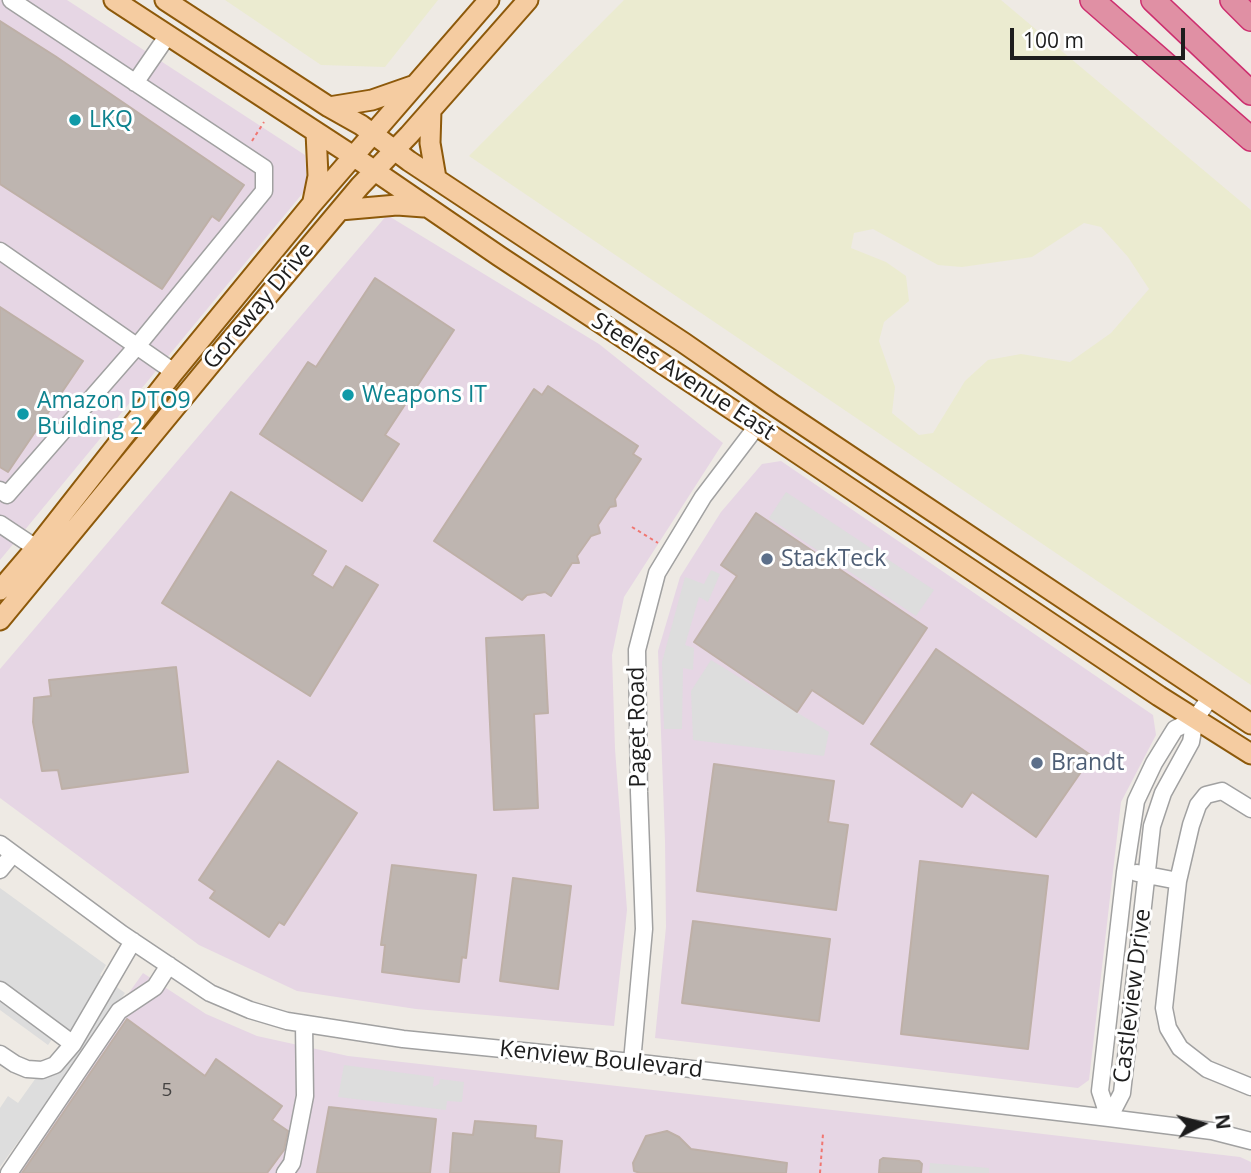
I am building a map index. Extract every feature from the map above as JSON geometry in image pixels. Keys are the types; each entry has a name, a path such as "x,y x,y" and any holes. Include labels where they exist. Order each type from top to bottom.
{"highway":[{"path":"1092,0 1251,139"},
{"path":"1153,0 1251,93"},
{"path":"1232,0 1251,19"}],"main road":[{"name":"Steeles Avenue East","path":"114,0 1251,754"},
{"name":"Steeles Avenue East","path":"165,0 361,125 1251,724"},
{"name":"Goreway Drive","path":"0,590 312,204 489,0"},
{"name":"Goreway Drive","path":"0,621 360,186 528,0"},
{"path":"329,107 372,100 416,85"},
{"path":"431,110 430,144 436,178"},
{"path":"312,204 318,176 316,132"},
{"path":"340,210 397,205 429,208"}],"street":[{"path":"0,490 7,495 138,345 264,191 264,168 11,0"},
{"path":"135,83 168,35"},
{"path":"0,251 174,372"},
{"name":"Paget Road","path":"632,1062 644,929 637,650 657,573 703,497 757,426"},
{"path":"0,524 36,548"},
{"name":"Castleview Drive","path":"1109,1118 1122,1093 1152,826 1163,793 1191,742 1195,719 1210,698"},
{"name":"Castleview Drive","path":"1109,1118 1100,1091 1125,872 1136,801 1154,763 1175,729 1195,719"},
{"path":"1251,810 1222,790 1206,795 1198,805 1178,881 1164,1008 1168,1028 1180,1048 1207,1069 1251,1087"},
{"path":"0,870 6,849"},
{"name":"Kenview Boulevard","path":"6,849 210,993 287,1021 403,1039 632,1062 1109,1118 1212,1131 1251,1141"},
{"path":"1125,872 1178,881"},
{"path":"0,1055 27,1069 42,1070 55,1065 73,1044 133,941"},
{"path":"9,1173 118,1011 155,987 169,965"},
{"path":"0,990 73,1044"},
{"path":"285,1173 292,1163 305,1096 304,1024"}],"path":[{"path":"244,154 264,122"},
{"path":"632,527 670,551"},
{"path":"820,1173 823,1134"}],"shaded area":[{"path":"0,0 67,0 305,155 307,188 0,560"},
{"path":"387,215 599,344 723,443 624,597 612,655 615,749 627,910 614,1026 416,1009 297,991 199,945 0,798 0,669"},
{"path":"781,461 1153,715 1156,735 1121,802 1089,1080 1078,1088 655,1038 666,927 658,651 680,577 721,512 762,464"},
{"path":"786,492 934,590 916,616 769,518"},
{"path":"711,570 720,574 708,602 699,597 685,645 694,648 693,670 683,668 682,729 664,729 662,662 685,577 704,584"},
{"path":"711,660 829,732 824,756 693,740 691,691"},
{"path":"0,888 106,965 100,975 125,993 0,1167 0,1108 8,1096 18,1103 63,1040 55,1035 48,1045 0,1010"},
{"path":"143,973 206,1014 257,1036 348,1056 1240,1157 1251,1162 1251,1173 1,1173"},
{"path":"344,1065 434,1077 433,1087 439,1084 440,1079 464,1082 462,1102 447,1101 446,1110 338,1097"},
{"path":"930,1163 989,1168 989,1173 929,1173"}],"green space":[{"path":"225,0 438,0 385,67 321,65"},
{"path":"624,0 1001,0 1251,210 1251,685 469,156","holes":["1084,223 1101,227 1128,257 1149,289 1111,333 1070,362 1021,354 988,360 965,381 933,433 919,435 892,413 895,387 879,341 884,322 909,301 906,276 886,262 851,248 854,233 873,229 938,265 962,267 1032,257"]}],"building":[{"name":"LKQ","path":"0,21 244,185 219,221 212,216 162,289 0,184"},
{"name":"Weapons IT","path":"375,278 454,330 385,435 399,444 362,501 260,434 308,362 316,367"},
{"name":"Amazon DTO9 Building 2","path":"0,307 83,361 8,472 0,467"},
{"path":"548,386 638,446 633,454 641,459 615,499 616,506 610,507 598,525 600,533 591,536 577,556 579,563 572,563 551,596 545,592 527,595 522,600 434,541 534,389 542,395"},
{"path":"231,492 326,551 312,575 333,588 346,566 378,585 310,696 162,603"},
{"path":"756,513 927,628 863,724 812,690 797,712 694,642 737,576 721,565"},
{"path":"544,635 548,713 534,714 538,808 494,810 486,638"},
{"path":"936,649 1092,756 1036,837 972,792 962,807 871,744"},
{"path":"176,667 188,772 62,789 58,770 42,771 33,722 34,698 51,696 49,680"},
{"path":"278,761 357,813 284,925 279,922 269,937 210,898 215,891 199,880"},
{"path":"714,764 834,781 828,822 848,825 836,910 697,891"},
{"path":"920,861 1048,876 1028,1049 901,1034"},
{"path":"392,865 476,875 466,958 462,957 459,982 382,972 385,945 381,945"},
{"path":"513,878 571,886 558,989 500,981"},
{"path":"693,921 830,939 819,1021 682,1003"},
{"path":"127,1019 205,1076 216,1059 282,1106 272,1120 288,1131 284,1150 267,1173 22,1173"},
{"path":"329,1107 436,1119 430,1173 317,1173"},
{"path":"475,1121 536,1126 535,1138 562,1141 559,1173 450,1173 453,1133 473,1135"},
{"path":"667,1131 679,1137 691,1149 787,1163 786,1173 634,1171 633,1163 646,1136"},
{"path":"880,1160 919,1161 922,1164 921,1173 879,1173"}],"place":[{"name":"LKQ","path":"75,120"},
{"name":"Weapons IT","path":"348,395"},
{"name":"Amazon DTO9 Building 2","path":"23,414"},
{"name":"StackTeck","path":"767,559"},
{"name":"Brandt","path":"1037,763"}]}
